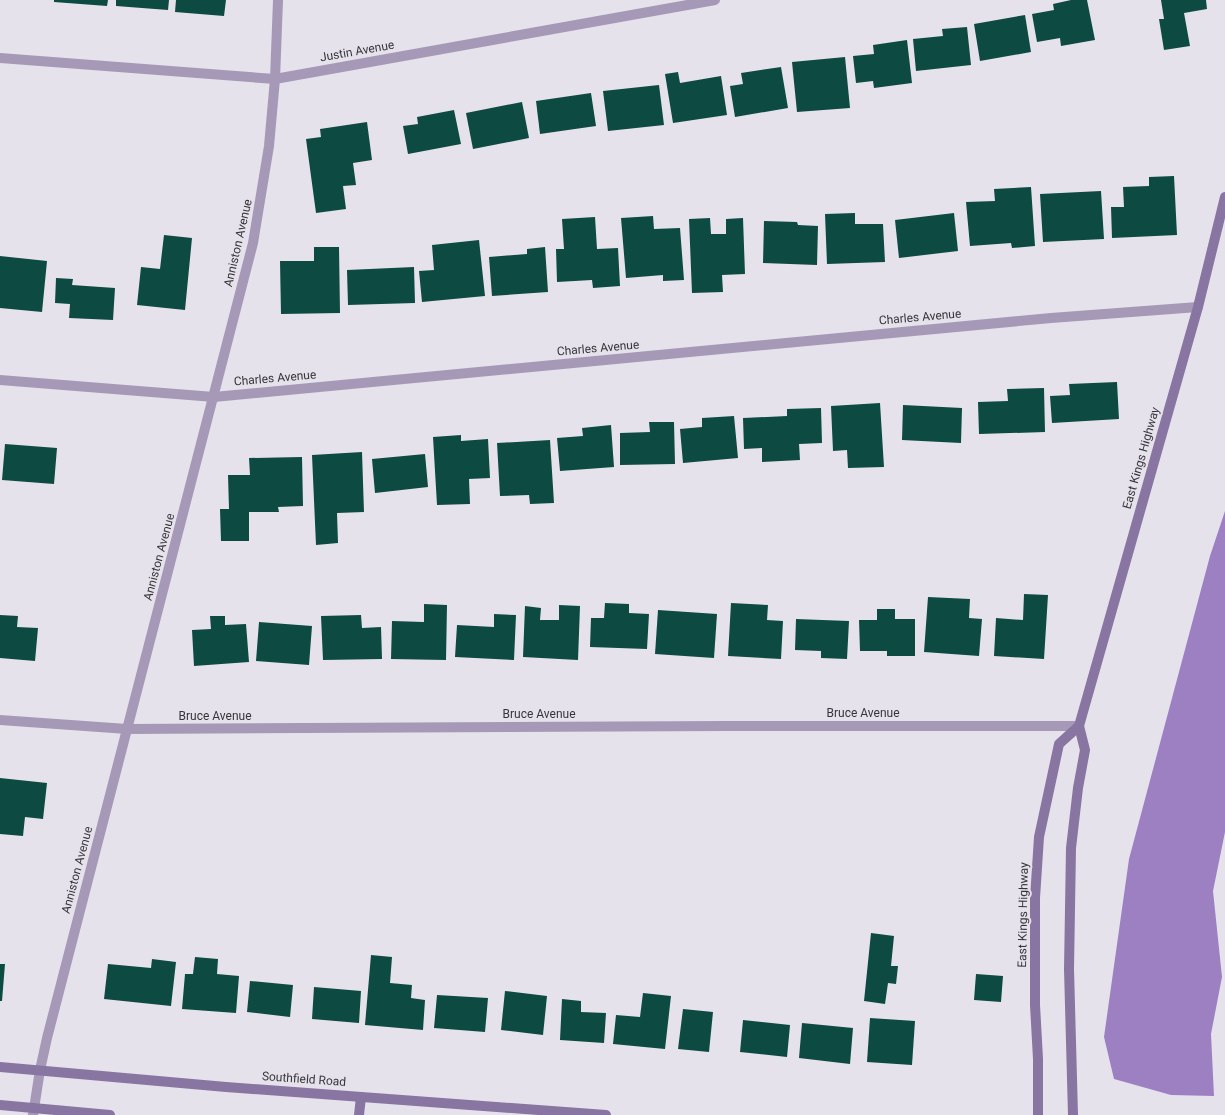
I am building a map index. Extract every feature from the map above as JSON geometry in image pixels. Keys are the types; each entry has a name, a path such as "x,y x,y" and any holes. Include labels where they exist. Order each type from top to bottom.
{"main road":[{"name":"East Kings Highway","path":"1038,1115 1038,1059 1035,1005 1035,898 1039,837 1059,744 1078,726 1198,307 1225,197"},
{"path":"1073,1115 1069,969 1071,848 1078,788 1085,750 1078,726"},
{"name":"Southfield Road","path":"0,1067 361,1097 606,1115"},
{"path":"359,1115 361,1097"},
{"path":"0,1105 34,1112 110,1115"}],"street":[{"name":"Anniston Avenue","path":"34,1112 46,1038 214,397 253,242 269,146 275,79 278,0"},
{"name":"Justin Avenue","path":"0,58 275,79 715,0"},
{"name":"Charles Avenue","path":"0,380 214,397 1051,318 1198,307"},
{"name":"Bruce Avenue","path":"0,720 127,729 1078,726"}],"shaded area":[{"path":"1225,511 1225,832 1213,891 1222,977 1211,1034 1214,1096 1171,1095 1114,1079 1104,1037 1129,859 1210,556"}],"building":[{"path":"54,0 108,0 107,6 54,2"},
{"path":"116,0 169,0 168,10 116,6"},
{"path":"176,0 226,0 224,16 175,12"},
{"path":"1071,0 1087,0 1095,40 1061,46 1060,38 1037,42 1032,14 1054,10 1053,4"},
{"path":"1161,0 1206,0 1207,9 1184,13 1190,46 1164,50 1159,19 1164,19"},
{"path":"1025,15 1031,52 980,61 974,24"},
{"path":"967,27 971,65 916,71 913,39 943,36 942,29"},
{"path":"907,40 912,83 874,88 873,81 856,83 853,56 874,54 873,45"},
{"path":"845,57 850,108 797,112 792,62"},
{"path":"781,67 788,108 735,117 730,86 743,84 741,73"},
{"path":"678,72 680,83 721,76 727,115 673,123 665,74"},
{"path":"659,85 664,125 608,131 603,91"},
{"path":"591,93 596,126 540,134 536,101"},
{"path":"522,102 529,138 473,149 466,113"},
{"path":"454,110 461,144 408,154 403,126 418,124 417,117"},
{"path":"367,122 372,160 353,163 356,185 343,186 346,209 316,213 306,139 321,137 320,129"},
{"path":"1174,176 1177,235 1112,238 1111,207 1124,207 1123,187 1149,186 1149,177"},
{"path":"1031,187 1035,246 1012,248 1011,243 970,246 966,202 995,201 994,189"},
{"path":"1101,191 1104,239 1043,242 1040,194"},
{"path":"855,213 855,224 883,224 885,262 827,264 825,214"},
{"path":"954,213 958,251 899,258 895,220"},
{"path":"653,216 654,229 680,228 684,280 663,281 663,275 626,278 621,218"},
{"path":"595,217 597,249 618,248 620,286 593,288 592,280 557,282 556,249 564,249 562,219"},
{"path":"710,218 711,234 726,234 726,219 743,218 745,274 722,275 723,292 692,293 689,219"},
{"path":"764,221 797,222 798,225 818,226 817,265 763,263"},
{"path":"164,235 192,238 185,310 137,305 141,267 160,269"},
{"path":"479,240 485,296 422,302 419,271 434,270 432,245"},
{"path":"314,247 339,247 340,313 281,314 280,261 314,261"},
{"path":"545,247 548,292 492,296 489,257 527,254 527,249"},
{"path":"0,256 47,261 42,312 0,308"},
{"path":"414,267 415,303 348,305 347,270"},
{"path":"56,278 73,279 72,285 115,288 113,320 69,318 70,304 55,303"},
{"path":"1117,382 1119,419 1052,423 1050,396 1070,395 1069,384"},
{"path":"1044,388 1045,432 979,434 978,402 1008,401 1007,389"},
{"path":"880,403 884,467 848,468 847,450 833,451 831,406"},
{"path":"903,405 962,408 961,443 902,440"},
{"path":"821,408 822,443 799,444 800,460 762,462 762,448 744,449 743,418 787,416 787,409"},
{"path":"734,416 738,458 683,463 680,429 702,427 702,418"},
{"path":"649,422 674,422 675,464 620,465 620,433 650,432"},
{"path":"611,425 614,467 560,471 557,438 583,436 582,428"},
{"path":"461,435 461,441 488,439 490,478 469,479 470,504 437,505 433,437"},
{"path":"550,440 554,503 530,504 529,495 500,496 497,443"},
{"path":"5,444 57,448 54,484 2,480"},
{"path":"362,452 364,512 337,513 338,543 316,545 312,455"},
{"path":"425,454 428,487 375,493 372,459"},
{"path":"302,457 303,506 278,507 279,512 249,512 249,541 221,541 220,509 229,509 228,475 250,475 249,458"},
{"path":"1024,594 1048,595 1044,659 994,656 996,618 1023,620"},
{"path":"928,597 970,599 969,618 982,619 979,656 924,652"},
{"path":"605,603 629,604 629,613 649,614 647,649 590,647 591,618 604,618"},
{"path":"731,603 768,605 767,620 783,621 781,659 728,656"},
{"path":"424,604 447,605 446,660 391,659 392,621 424,622"},
{"path":"559,605 580,606 578,660 523,657 525,606 541,608 540,620 559,620"},
{"path":"877,609 895,609 895,619 915,619 915,656 887,656 887,651 860,651 859,620 877,620"},
{"path":"658,610 717,614 714,658 655,654"},
{"path":"494,614 516,615 514,660 455,657 457,625 494,627"},
{"path":"0,615 18,616 17,627 38,628 35,661 0,658"},
{"path":"361,615 362,628 381,627 382,659 323,660 321,616"},
{"path":"210,616 225,616 225,625 246,624 249,662 194,666 192,630 211,629"},
{"path":"796,619 849,621 847,659 821,658 821,651 795,650"},
{"path":"259,622 312,626 309,665 256,661"},
{"path":"0,778 47,783 43,819 25,817 23,836 0,834"},
{"path":"871,933 894,936 891,966 898,966 896,984 888,983 885,1004 864,1001"},
{"path":"371,955 392,957 390,983 412,985 411,998 425,1000 423,1030 365,1025"},
{"path":"195,957 218,959 217,974 239,976 236,1013 182,1009 185,974 193,974"},
{"path":"152,959 176,962 171,1006 104,999 108,964 151,968"},
{"path":"0,964 5,964 2,1001 0,1001"},
{"path":"976,974 1003,976 1001,1002 974,1000"},
{"path":"250,981 293,985 290,1017 247,1012"},
{"path":"314,987 361,991 359,1023 312,1019"},
{"path":"505,991 547,996 543,1035 501,1030"},
{"path":"643,993 671,996 665,1049 613,1044 616,1015 640,1017"},
{"path":"437,995 488,998 485,1032 434,1028"},
{"path":"562,999 581,1001 581,1012 606,1013 604,1043 560,1040"},
{"path":"683,1009 713,1012 709,1052 678,1049"},
{"path":"870,1018 915,1021 912,1065 867,1062"},
{"path":"743,1020 790,1025 787,1057 740,1052"},
{"path":"802,1023 853,1028 850,1064 799,1058"}]}
